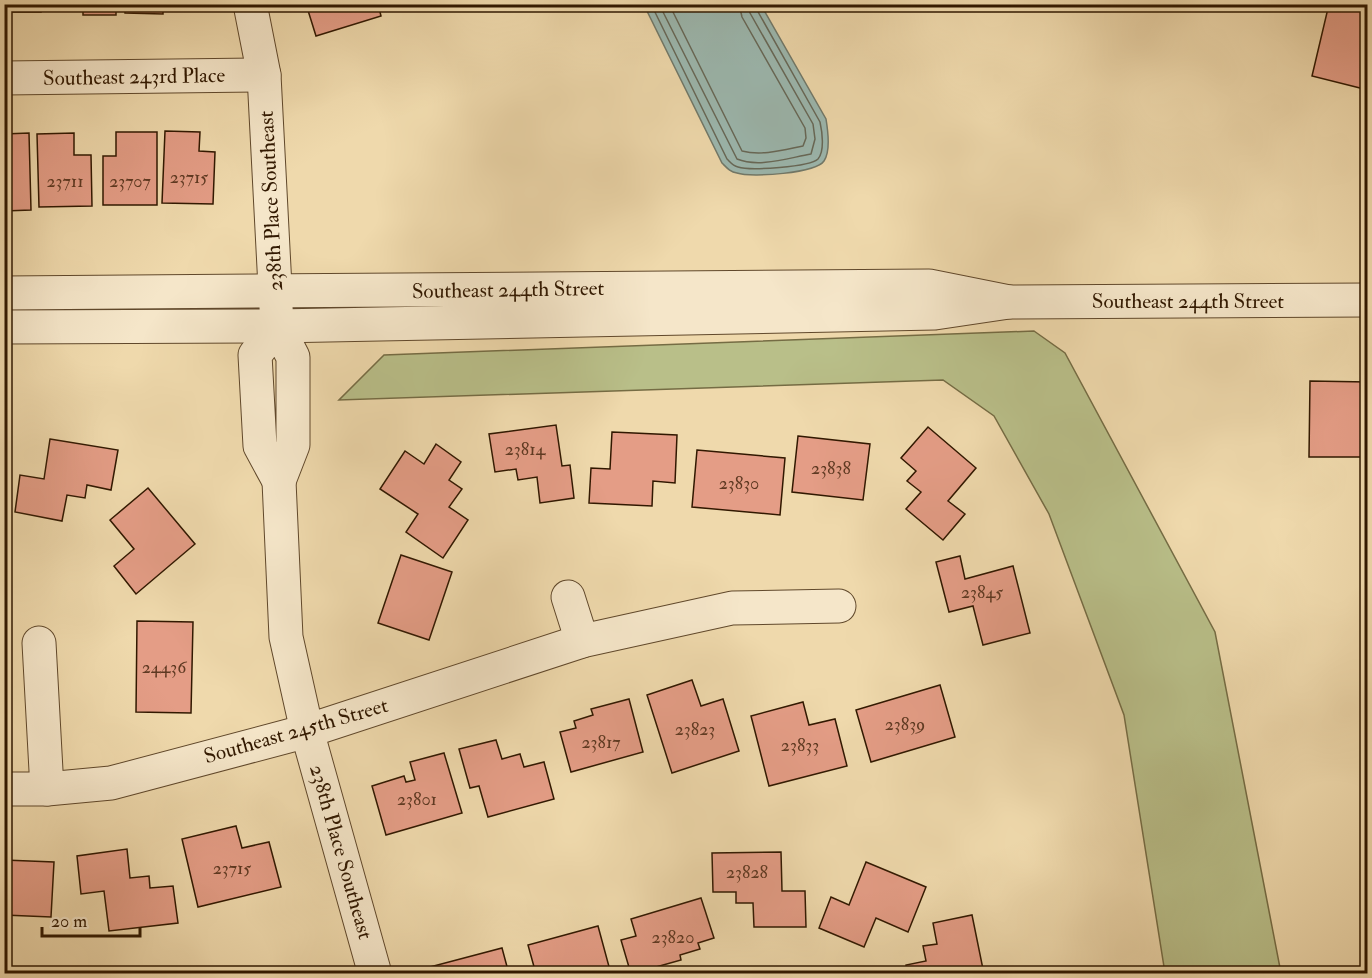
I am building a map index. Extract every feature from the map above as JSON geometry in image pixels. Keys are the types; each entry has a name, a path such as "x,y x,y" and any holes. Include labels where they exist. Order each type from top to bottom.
{"street":[{"name":"238th Place Southeast","path":"250,4 264,75 277,326 255,356 260,446 279,481 286,637 307,731 375,974"},
{"name":"Southeast 243rd Place","path":"4,78 264,75"},
{"name":"Southeast 244th Street","path":"4,293 929,286 1009,302"},
{"name":"Southeast 244th Street","path":"4,327 277,326 935,313 1009,302 1368,300"},
{"path":"568,597 582,641"},
{"name":"Southeast 245th Street","path":"4,789 47,789 111,783 307,731 582,641 732,608 839,606"},
{"path":"39,643 47,789"}],"green space":[{"path":"1034,331 1065,353 1215,632 1281,973 1165,973 1124,715 1049,514 994,416 943,380 339,400 384,355"}],"water":[{"path":"644,5 761,5 826,119 828,146 824,161 809,169 769,175 730,171 722,163"}],"building":[{"path":"6,4 41,4 41,12 6,12"},
{"path":"83,4 116,4 116,15 83,15"},
{"path":"125,4 163,4 163,14 125,13"},
{"path":"306,4 378,4 381,16 316,36"},
{"path":"1329,4 1368,4 1368,90 1312,76"},
{"path":"165,131 200,132 199,151 215,152 213,204 162,203"},
{"path":"116,132 157,132 157,205 103,205 103,156 116,156"},
{"path":"29,133 31,210 4,211 4,134"},
{"path":"74,133 74,155 91,155 92,206 39,207 37,134"},
{"path":"1310,381 1368,382 1368,435 1365,435 1364,457 1309,457"},
{"path":"556,425 562,466 570,465 574,498 540,503 537,477 518,480 516,469 495,472 489,434"},
{"path":"928,427 976,468 948,501 965,514 943,540 906,509 921,492 907,481 916,471 901,458"},
{"path":"612,432 677,435 675,483 653,481 652,506 589,503 591,468 610,469"},
{"path":"798,436 870,444 863,500 792,492"},
{"path":"50,439 118,450 111,490 87,485 85,498 67,495 62,521 15,512 20,475 44,479"},
{"path":"436,444 461,462 449,480 462,489 449,507 468,520 443,558 406,532 418,514 380,489 405,451 424,464"},
{"path":"697,450 785,458 780,515 692,507"},
{"path":"148,488 195,544 136,594 114,566 134,549 110,520"},
{"path":"401,555 452,572 429,640 378,623"},
{"path":"960,556 965,579 1013,566 1030,633 983,645 973,606 949,612 936,562"},
{"path":"137,621 193,622 191,713 136,712"},
{"path":"692,680 701,706 723,699 739,751 672,773 647,695"},
{"path":"940,685 955,737 871,762 856,710"},
{"path":"629,699 643,752 571,772 560,732 576,728 574,721 593,715 591,709"},
{"path":"803,702 809,725 835,719 847,766 769,786 751,716"},
{"path":"496,740 502,759 520,754 524,767 544,762 554,799 488,817 479,786 470,788 459,749"},
{"path":"444,753 462,813 386,835 372,786 404,776 406,782 415,780 410,762"},
{"path":"236,826 242,848 269,842 281,887 198,907 182,839"},
{"path":"127,849 130,878 149,876 150,888 173,886 178,923 109,931 104,891 81,894 77,856"},
{"path":"781,852 782,891 805,891 806,927 754,927 753,903 736,903 736,892 713,892 712,853"},
{"path":"4,860 54,862 51,917 4,915"},
{"path":"866,862 926,887 908,932 876,918 864,947 819,928 831,897 849,905"},
{"path":"701,898 714,938 698,943 700,949 680,955 681,960 631,974 621,940 636,936 631,919"},
{"path":"972,915 984,974 907,974 906,965 926,961 923,946 937,944 933,923"},
{"path":"598,926 611,974 536,974 528,945"},
{"path":"502,948 509,974 428,974 426,968"}]}
